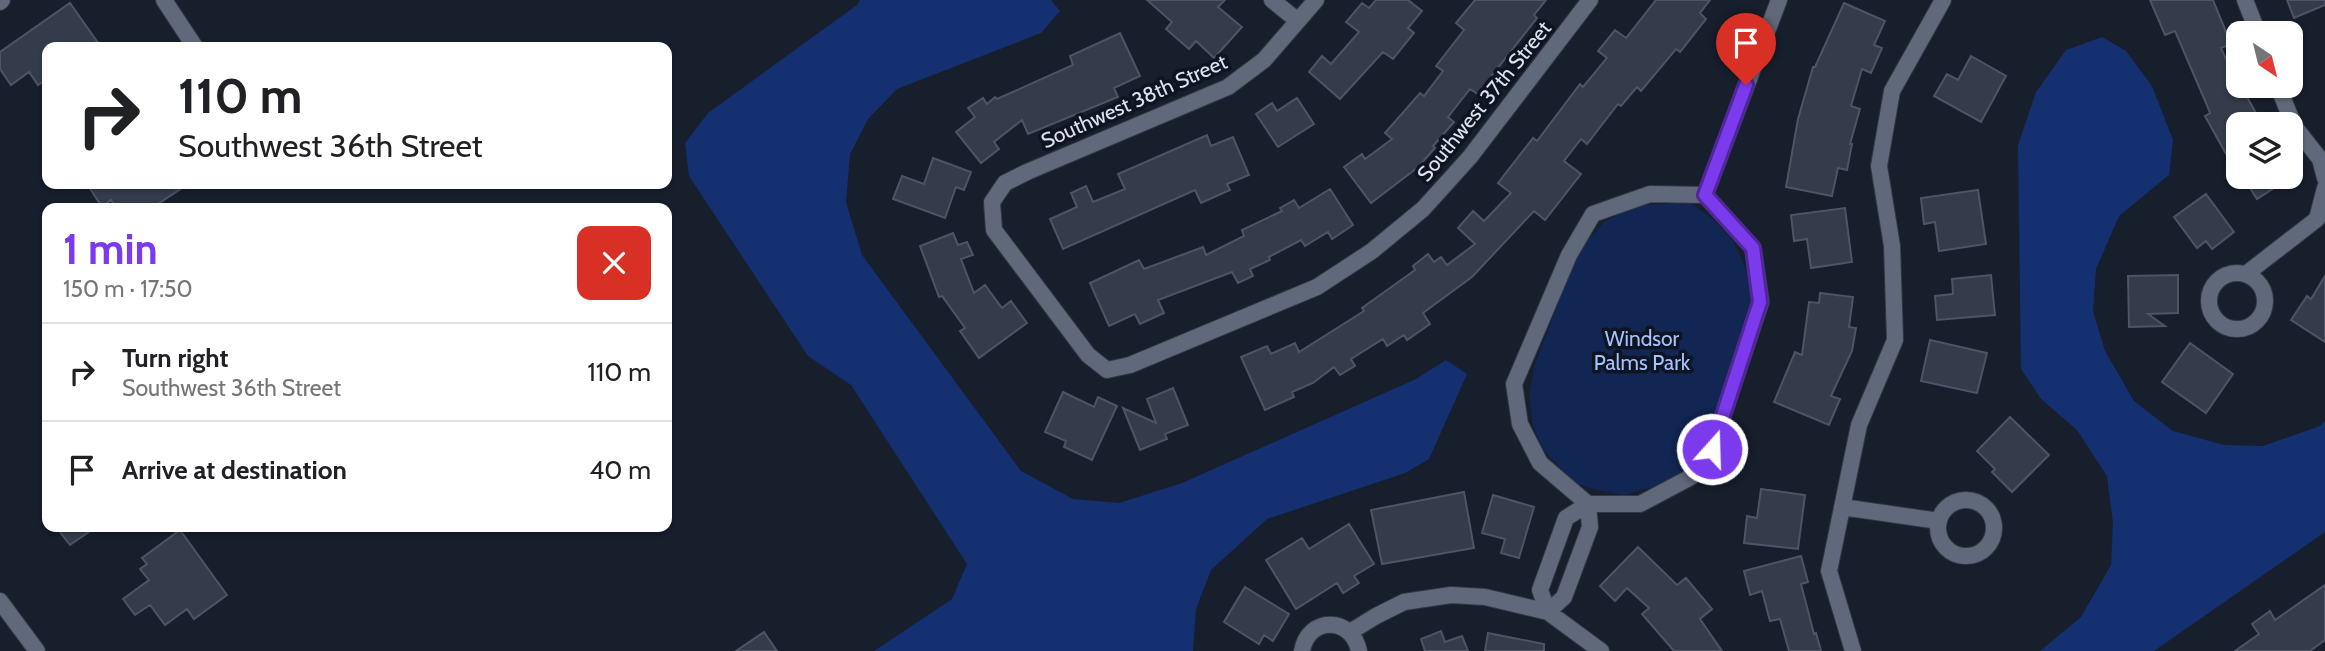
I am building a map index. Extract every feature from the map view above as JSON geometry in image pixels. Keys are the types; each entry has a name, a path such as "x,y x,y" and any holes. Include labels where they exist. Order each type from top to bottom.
{"street":[{"path":"164,0 192,42"},
{"path":"1272,0 1298,21"},
{"name":"Southwest 38th Street","path":"992,202 1005,183 1027,172 1228,87 1264,60 1316,0"},
{"name":"Southwest 37th Street","path":"992,202 995,230 1088,355 1107,370 1130,365 1317,287 1372,251 1423,209 1470,157 1590,0"},
{"path":"1705,195 1779,0"},
{"path":"2245,0 2253,21"},
{"path":"1853,651 1829,571 1859,425 1895,341 1892,246 1880,166 1892,92 1939,2"},
{"path":"2283,98 2294,126 2320,159 2325,178"},
{"path":"2246,274 2317,219 2325,188"},
{"path":"1548,612 1540,590 1566,518 1588,504 1640,504 1691,477 1712,449 1760,302 1753,248 1705,195 1650,194 1593,214 1569,255 1514,384 1520,424 1540,463 1588,504 1590,527 1564,597 1548,612"},
{"path":"1842,507 1940,522"},
{"path":"1350,632 1404,602 1451,595 1485,597 1548,612 1601,651"},
{"path":"0,601 37,651"},
{"path":"1302,651 1306,638 1313,630 1332,625 1350,632 1359,651"}],"green space":[{"name":"Windsor Palms Park","path":"1689,202 1713,219 1733,241 1753,284 1751,315 1718,412 1695,458 1668,483 1623,495 1592,489 1574,482 1542,448 1533,425 1529,396 1535,364 1573,264 1604,222 1635,206"}],"shaded area":[{"path":"860,0 1051,0 1060,11 1041,33 897,89 868,119 850,154 846,202 862,255 1021,471 1073,499 1119,503 1182,483 1416,379 1446,360 1467,374 1429,459 1405,473 1267,519 1211,570 1196,609 1193,651 874,651 952,599 967,564 851,385 808,356 689,176 685,143 708,113 857,5"},
{"path":"2102,37 2126,51 2152,86 2173,140 2169,175 2119,216 2096,269 2093,311 2105,351 2134,401 2173,431 2224,445 2263,446 2320,426 2325,421 2325,532 2154,651 2040,651 2081,617 2111,565 2113,523 2107,476 2077,430 2041,399 2021,369 2018,145 2036,92 2066,50"}],"building":[{"path":"1147,0 1225,0 1218,7 1242,27 1214,58 1196,41 1189,49 1166,29 1172,22"},
{"path":"1376,0 1408,0 1422,11 1408,28 1414,33 1393,59 1383,52 1340,99 1309,72 1322,56 1331,64 1359,32 1346,22 1362,3 1369,8"},
{"path":"1475,0 1546,0 1534,15 1537,18 1479,95 1470,89 1448,117 1454,122 1433,146 1435,148 1417,168 1371,203 1344,167 1362,154 1365,159 1392,139 1385,133 1420,93 1424,96 1443,71 1436,66 1464,30 1456,23"},
{"path":"1656,0 1710,0 1700,13 1706,19 1680,52 1676,49 1641,91 1637,87 1621,106 1618,104 1587,144 1581,139 1564,161 1581,174 1545,220 1534,211 1472,277 1423,313 1430,324 1407,340 1404,335 1387,346 1383,339 1351,359 1355,366 1340,375 1334,367 1313,383 1292,392 1294,397 1265,410 1241,357 1267,346 1271,354 1295,343 1299,352 1364,311 1362,308 1415,270 1413,266 1428,254 1434,262 1441,257 1447,265 1475,244 1458,228 1473,211 1484,221 1511,193 1498,183 1533,138 1537,141 1580,84 1583,87 1607,58 1598,51 1615,30 1626,38"},
{"path":"2150,0 2213,0 2226,32 2226,46 2221,48 2226,59 2226,98 2248,98 2255,112 2226,112 2226,154 2205,116 2210,113 2175,31 2165,35"},
{"path":"2287,0 2325,0 2325,5 2294,18"},
{"path":"70,3 97,42 42,42 42,82 38,85 29,72 11,85 0,69 0,52"},
{"path":"1844,3 1885,21 1874,45 1882,48 1871,73 1862,69 1851,106 1860,109 1850,144 1847,170 1838,168 1832,196 1786,187 1798,119 1813,67"},
{"path":"1120,33 1140,76 1114,88 1118,97 1028,134 1022,120 994,142 999,149 981,163 956,132 975,117 968,108 983,98 987,104 995,97 997,99 1073,65 1070,56"},
{"path":"1971,56 2006,76 1981,122 1934,96 1947,74 1958,80"},
{"path":"1297,98 1314,124 1278,147 1256,114 1272,103 1277,111"},
{"path":"1207,135 1211,146 1233,137 1249,175 1227,184 1230,190 1201,203 1195,190 1063,249 1050,219 1077,207 1071,193 1086,186 1093,202 1125,189 1118,174"},
{"path":"933,158 971,172 964,190 956,187 945,218 893,199 902,176 924,184"},
{"path":"90,189 180,189 160,203 113,203 111,200 99,203"},
{"path":"1330,189 1353,225 1332,239 1328,232 1305,246 1301,240 1250,269 1253,276 1238,283 1232,272 1158,300 1164,313 1140,324 1135,314 1109,326 1090,283 1139,260 1144,269 1203,247 1206,255 1244,236 1242,230 1282,211 1280,208 1294,200 1299,208"},
{"path":"2251,189 2272,189 2257,199"},
{"path":"1978,190 1986,244 1939,251 1935,222 1924,224 1921,198"},
{"path":"2206,194 2234,232 2212,249 2206,241 2197,248 2174,217"},
{"path":"1845,208 1852,262 1811,268 1807,239 1794,241 1791,215"},
{"path":"953,233 958,245 967,242 973,255 961,259 974,293 985,285 1002,308 1011,301 1027,323 979,358 960,331 965,328 942,296 939,297 920,246"},
{"path":"1991,275 1995,315 1937,320 1935,296 1953,294 1952,279"},
{"path":"2178,275 2178,313 2148,314 2165,326 2129,327 2128,276"},
{"path":"2325,276 2325,342 2291,320 2307,296 2311,299"},
{"path":"1820,293 1853,297 1849,327 1856,328 1852,351 1831,396 1840,399 1829,425 1774,402 1795,352 1802,355 1809,302 1819,303"},
{"path":"1930,340 1987,353 1977,393 1921,381"},
{"path":"2190,343 2233,374 2206,413 2162,382"},
{"path":"1173,388 1188,425 1165,434 1167,439 1140,450 1123,408 1156,423 1147,399"},
{"path":"1063,392 1094,407 1098,397 1117,406 1092,460 1064,447 1066,441 1045,432"},
{"path":"2010,417 2049,455 2012,492 1992,472 1995,469 1977,451"},
{"path":"1761,489 1805,495 1798,549 1744,543 1747,516 1757,518"},
{"path":"1464,492 1474,548 1382,564 1371,510"},
{"path":"1493,495 1534,507 1519,558 1501,553 1505,539 1482,533"},
{"path":"1349,524 1374,564 1354,576 1359,583 1343,593 1337,583 1296,609 1266,560 1302,538 1309,549"},
{"path":"60,532 89,532 70,545"},
{"path":"177,532 181,532 227,595 194,619 187,609 165,625 150,605 135,615 123,599 149,580 140,569 147,564 142,558"},
{"path":"1638,547 1677,585 1686,578 1712,609 1700,619 1722,651 1674,651 1642,614 1649,608 1627,588 1615,601 1600,586"},
{"path":"1801,556 1808,582 1801,584 1821,651 1789,651 1780,619 1770,621 1762,591 1750,595 1744,571"},
{"path":"2325,585 2325,640 2310,651 2235,651 2259,634 2252,624 2270,611 2275,620"},
{"path":"1245,587 1289,614 1273,641 1264,635 1259,644 1224,622"},
{"path":"1441,631 1445,642 1462,636 1468,651 1425,651 1421,639"},
{"path":"764,632 777,651 736,651"},
{"path":"1488,633 1544,644 1544,651 1485,651"}],"route":[{"path":"1712,449 1760,302 1753,248 1705,195 1746,85"}]}
